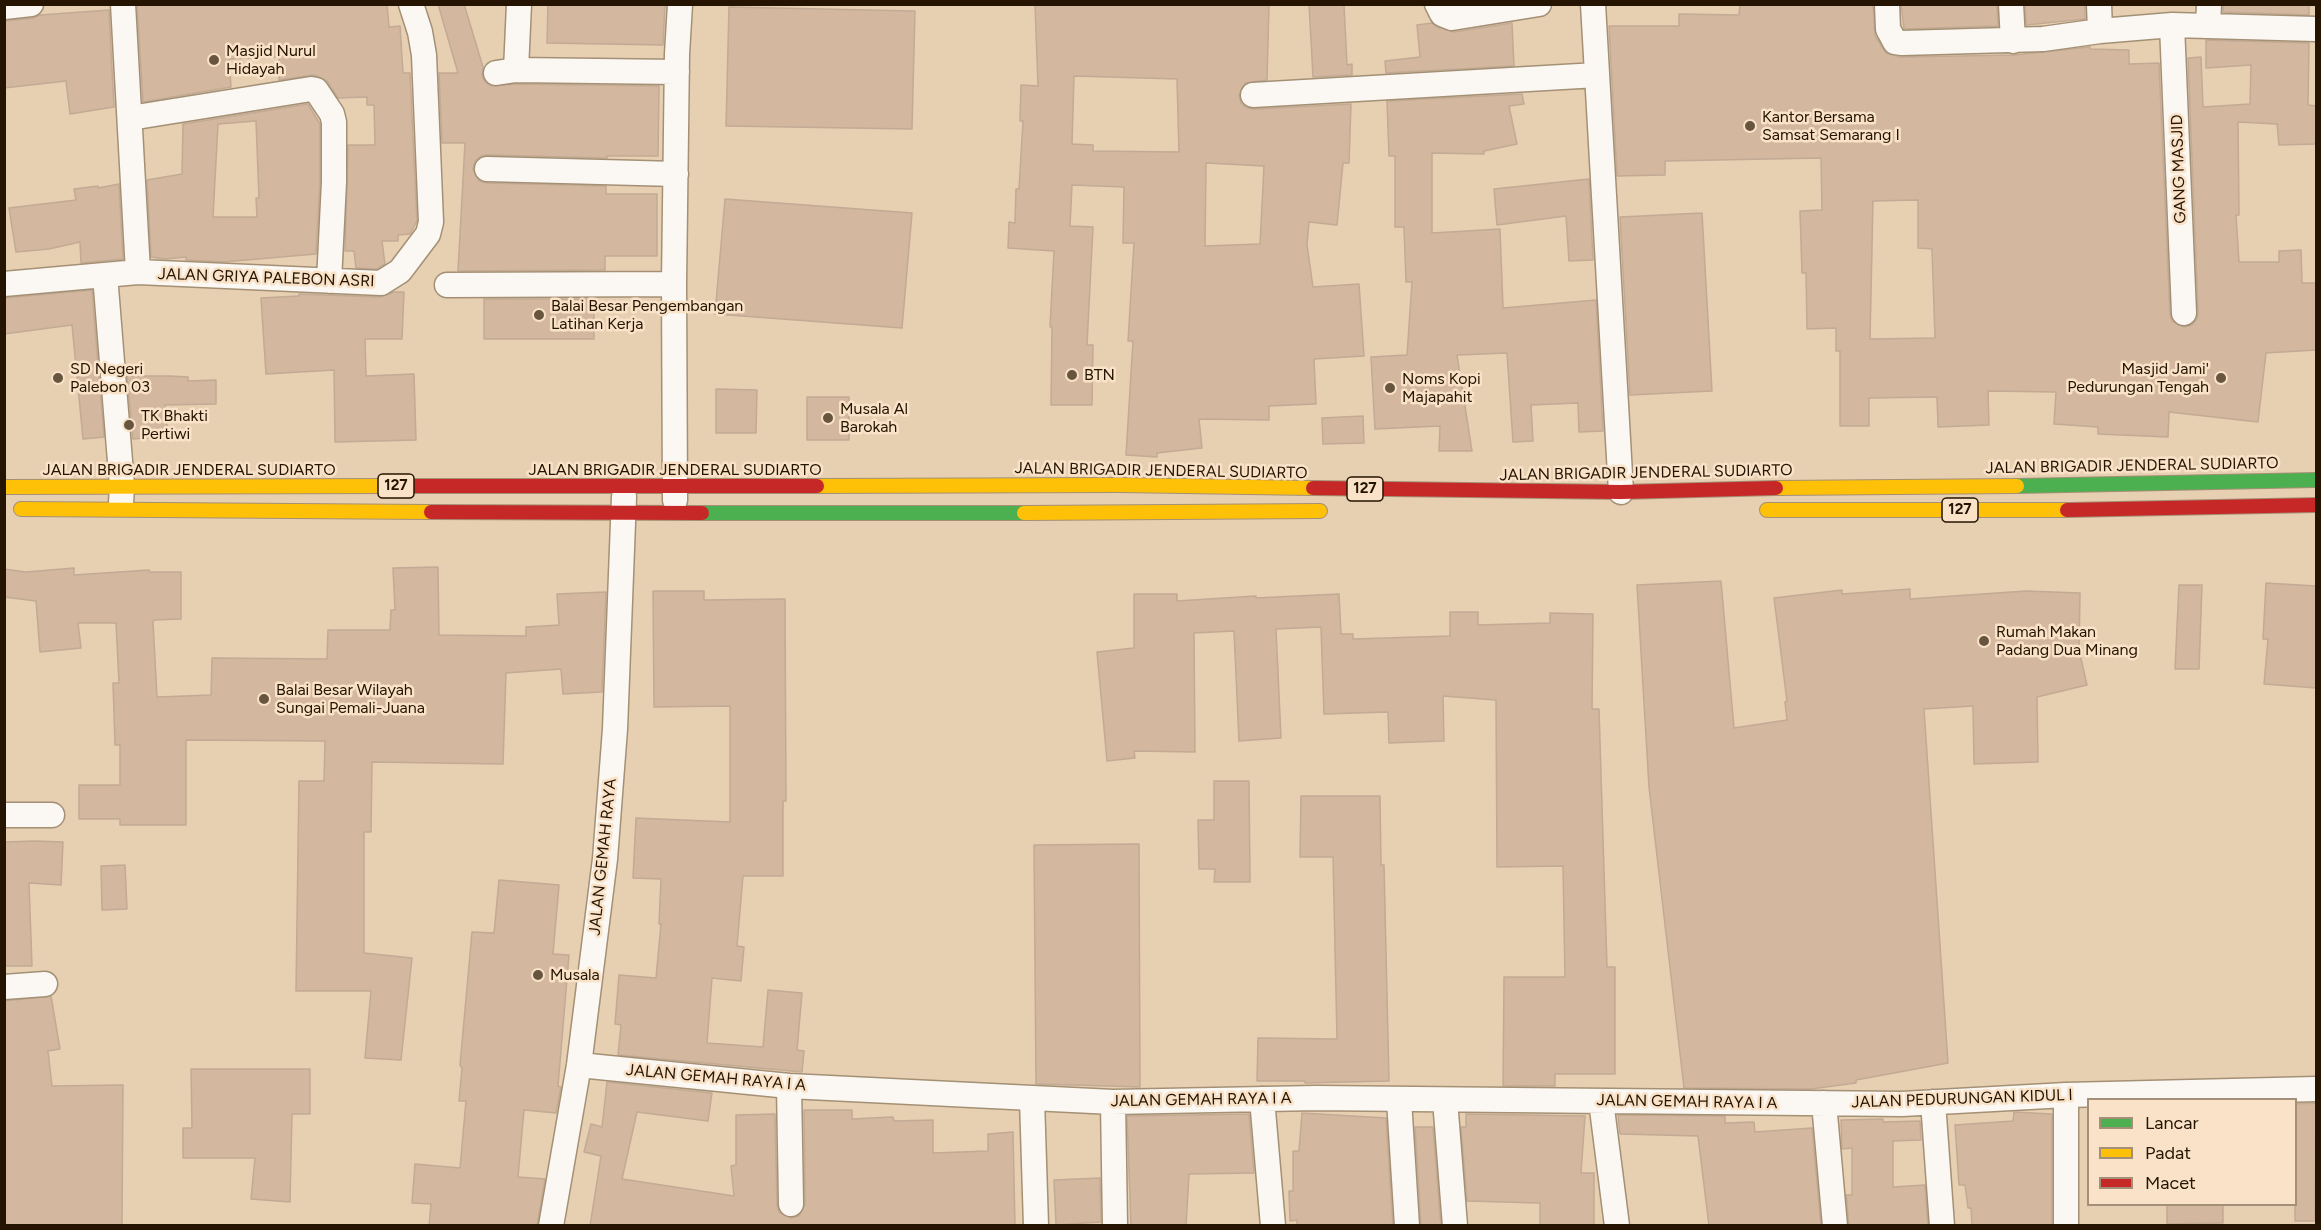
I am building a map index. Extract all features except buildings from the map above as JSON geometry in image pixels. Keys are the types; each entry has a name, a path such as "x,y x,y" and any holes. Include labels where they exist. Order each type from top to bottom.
{"main road":[{"name":"JALAN BRIGADIR JENDERAL SUDIARTO","path":"4,487 1119,485 1621,492 2316,480"},
{"path":"1297,511 1298,489"},
{"name":"127","path":"1750,510 2127,510 2316,505"},
{"name":"127","path":"4,509 625,513 1329,511"}],"street":[{"path":"4,7 32,4"},
{"path":"123,4 138,272"},
{"name":"JALAN GRIYA PALEBON ASRI","path":"4,284 138,272 381,283 388,280 400,271 430,229 432,215 424,55 420,32 411,4"},
{"path":"519,4 506,71 677,72"},
{"path":"674,513 674,284 680,4"},
{"path":"1439,9 1452,18 1539,4"},
{"path":"1593,4 1621,492"},
{"path":"1887,4 1888,29 1895,42 1902,44 2043,39 2100,31 2172,25 2209,15 2316,29"},
{"path":"2011,4 2013,41"},
{"path":"2099,4 2100,31"},
{"name":"GANG MASJID","path":"2172,25 2184,313"},
{"path":"1253,95 1598,75"},
{"path":"130,118 311,89 320,94 334,122 334,182 329,281"},
{"path":"487,169 676,174"},
{"path":"105,275 122,486 121,509"},
{"path":"447,285 674,284"},
{"name":"JALAN GEMAH RAYA","path":"551,1226 579,1065 605,859 615,729 625,513 624,486"},
{"path":"4,815 52,815"},
{"path":"4,987 45,984"},
{"name":"JALAN GEMAH RAYA I A","path":"579,1065 789,1086 1113,1102 1316,1098 1824,1104"},
{"path":"789,1086 791,1204"},
{"name":"JALAN PEDURUNGAN KIDUL I","path":"1824,1104 1902,1104 2066,1095 2316,1089"},
{"path":"2066,1095 2066,1226"},
{"path":"1032,1099 1036,1226"},
{"path":"1262,1100 1273,1226"},
{"path":"1399,1100 1407,1226"},
{"path":"1444,1100 1455,1226"},
{"path":"1601,1101 1617,1226"},
{"path":"1113,1102 1115,1226"},
{"path":"1933,1102 1942,1226"},
{"path":"1824,1104 1835,1226"}],"traffic: fast":[{"path":"2017,486 2316,480"},
{"path":"702,513 1024,513"}],"traffic: slow":[{"path":"817,486 1119,485 1313,488"},
{"path":"4,487 394,486"},
{"path":"1776,488 2017,486"},
{"path":"21,509 431,512"},
{"path":"1767,510 2067,510"},
{"path":"1024,513 1320,511"}],"traffic: jam":[{"path":"394,486 817,486"},
{"path":"1313,488 1621,492 1776,488"},
{"path":"2067,510 2316,505"},
{"path":"431,512 702,513"}],"place":[{"name":"Masjid Nurul Hidayah","path":"214,60"},
{"name":"Kantor Bersama Samsat Semarang I","path":"1750,126"},
{"name":"Balai Besar Pengembangan Latihan Kerja","path":"539,315"},
{"name":"BTN","path":"1072,375"},
{"name":"SD Negeri Palebon 03","path":"58,378"},
{"name":"Masjid Jami' Pedurungan Tengah","path":"2221,378"},
{"name":"Noms Kopi Majapahit","path":"1390,388"},
{"name":"Musala Al Barokah","path":"828,418"},
{"name":"TK Bhakti Pertiwi","path":"129,425"},
{"name":"Rumah Makan Padang Dua Minang","path":"1984,641"},
{"name":"Balai Besar Wilayah Sungai Pemali-Juana","path":"264,699"},
{"name":"Musala","path":"538,975"}]}
